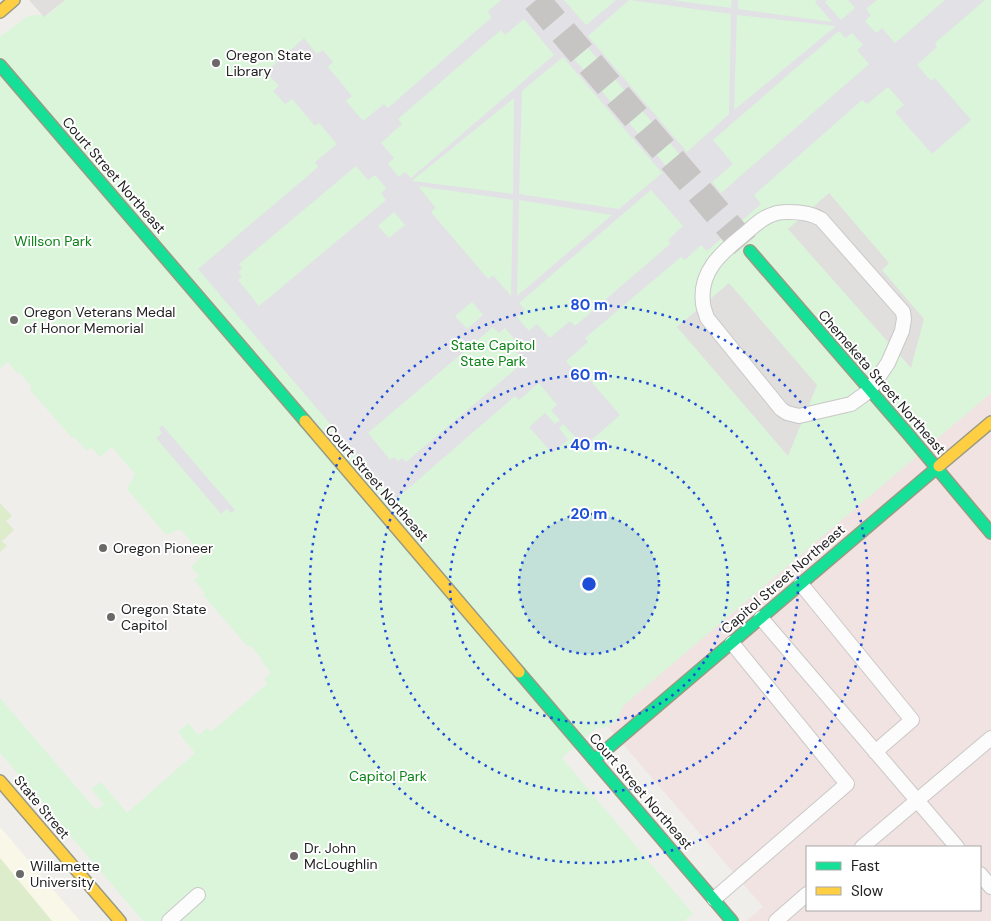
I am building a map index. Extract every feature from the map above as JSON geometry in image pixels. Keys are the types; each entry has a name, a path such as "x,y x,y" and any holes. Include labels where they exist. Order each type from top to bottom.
{"main road":[{"path":"0,12 14,0"},
{"name":"Court Street Northeast","path":"0,65 732,921"},
{"name":"Chemeketa Street Northeast","path":"750,251 991,533"},
{"name":"Capitol Street Northeast","path":"594,760 991,422"},
{"name":"State Street","path":"0,781 120,921"}],"lane":[{"path":"789,212 813,215 821,219 903,312 902,331 888,363 870,391 851,404 798,416 787,413 781,409 707,318 703,303 703,290 707,274 721,254 763,219 774,213 789,212"},
{"path":"801,584 912,720 875,752"},
{"path":"760,618 956,846"},
{"path":"714,899 847,784 732,643"},
{"path":"863,846 991,738"},
{"path":"981,875 991,887"},
{"path":"169,921 198,895"},
{"path":"776,921 806,895"}],"shaded area":[{"path":"29,0 65,0 44,17"},
{"path":"501,0 564,0 586,25 616,0 629,0 671,0 731,8 732,0 738,0 738,9 832,22 815,2 817,0 827,0 825,2 841,20 855,8 848,0 877,0 866,9 871,15 865,21 876,33 882,28 895,43 945,0 985,0 935,43 937,47 917,65 931,81 935,78 971,120 932,154 895,112 904,105 888,87 867,104 862,100 754,195 761,204 707,251 701,245 685,260 681,257 585,338 588,342 566,361 584,383 589,379 620,415 603,430 584,446 563,424 559,428 568,440 552,453 529,427 545,413 555,424 560,420 551,410 557,405 539,383 519,400 515,396 395,500 198,269 318,167 315,162 337,144 319,123 315,126 292,99 285,104 273,91 279,86 266,72 304,38 317,54 323,50 333,62 328,67 352,96 346,101 363,121 384,104 388,108 491,18 488,11","holes":["629,0 731,14 729,114 687,152 588,36","737,15 836,26 734,110","524,19 554,55 411,178 405,172 399,177 388,164 394,158 381,143 402,124 398,119 501,30 505,35","839,31 845,38 852,33 863,45 857,50 869,64 721,193 712,182 733,164 713,140","582,41 681,156 668,168 569,53","563,57 662,173 619,209 519,194 522,91","514,98 513,194 413,181 413,180","356,166 368,180 375,175 386,188 381,193 386,200 259,306 238,280 242,277 238,272 242,269 239,264","418,186 513,200 511,296 493,275 488,279 431,212 436,208","651,190 683,226 668,240 670,244 575,326 570,321 550,338 537,324 529,331 517,317 525,310 519,303","519,200 612,215 517,296","394,212 405,225 389,238 378,226","472,302 483,315 467,329 455,316","493,327 499,333 505,328 516,341 511,346 524,362 406,462 402,458 398,461 394,457 390,460 368,433"]},
{"path":"991,12 991,921 746,921 763,907 412,499"},
{"path":"829,193 889,263 882,270 924,319 911,368 788,229"},
{"path":"729,283 817,385 788,456 677,327"},
{"path":"162,425 235,510 231,513 227,509 221,514 156,438 162,433 159,428"},
{"name":"Willamette University","path":"0,827 80,921 0,921"}],"green space":[{"name":"State Capitol State Park","path":"65,0 991,0 991,393 623,706 614,723 607,727 596,728 562,758 693,914 684,921 143,921 0,753 0,698 96,810 104,804 91,789 101,782 127,813 195,753 178,732 188,723 198,735 207,728 211,732 267,684 264,679 271,673 250,645 248,647 203,595 205,593 194,580 199,576 191,567 203,555 180,529 166,535 127,489 135,474 112,447 100,457 91,447 87,451 74,437 72,438 30,390 32,387 19,372 17,373 8,362 0,368 0,37 26,17 31,15 48,15"},
{"path":"0,503 12,516 6,521 14,530 2,541 7,546 0,552"},
{"path":"0,858 52,921 0,921"}],"tunnel":[{"path":"536,0 750,251"}],"traffic: fast":[{"path":"0,65 305,421"},
{"path":"750,251 991,533"},
{"path":"594,760 939,466"},
{"path":"519,672 732,921"}],"traffic: slow":[{"path":"0,12 14,0"},
{"path":"305,421 519,672"},
{"path":"939,466 991,422"},
{"path":"0,781 120,921"}],"place":[{"name":"Oregon State Library","path":"216,63"},
{"name":"Oregon Veterans Medal of Honor Memorial","path":"14,320"},
{"name":"Oregon Pioneer","path":"103,548"},
{"name":"Oregon State Capitol","path":"111,617"},
{"name":"Dr. John McLoughlin","path":"294,856"},
{"name":"Willamette University","path":"20,874"}],"park label":[{"name":"Willson Park","path":"53,241"},
{"name":"Capitol Park","path":"388,776"}]}
